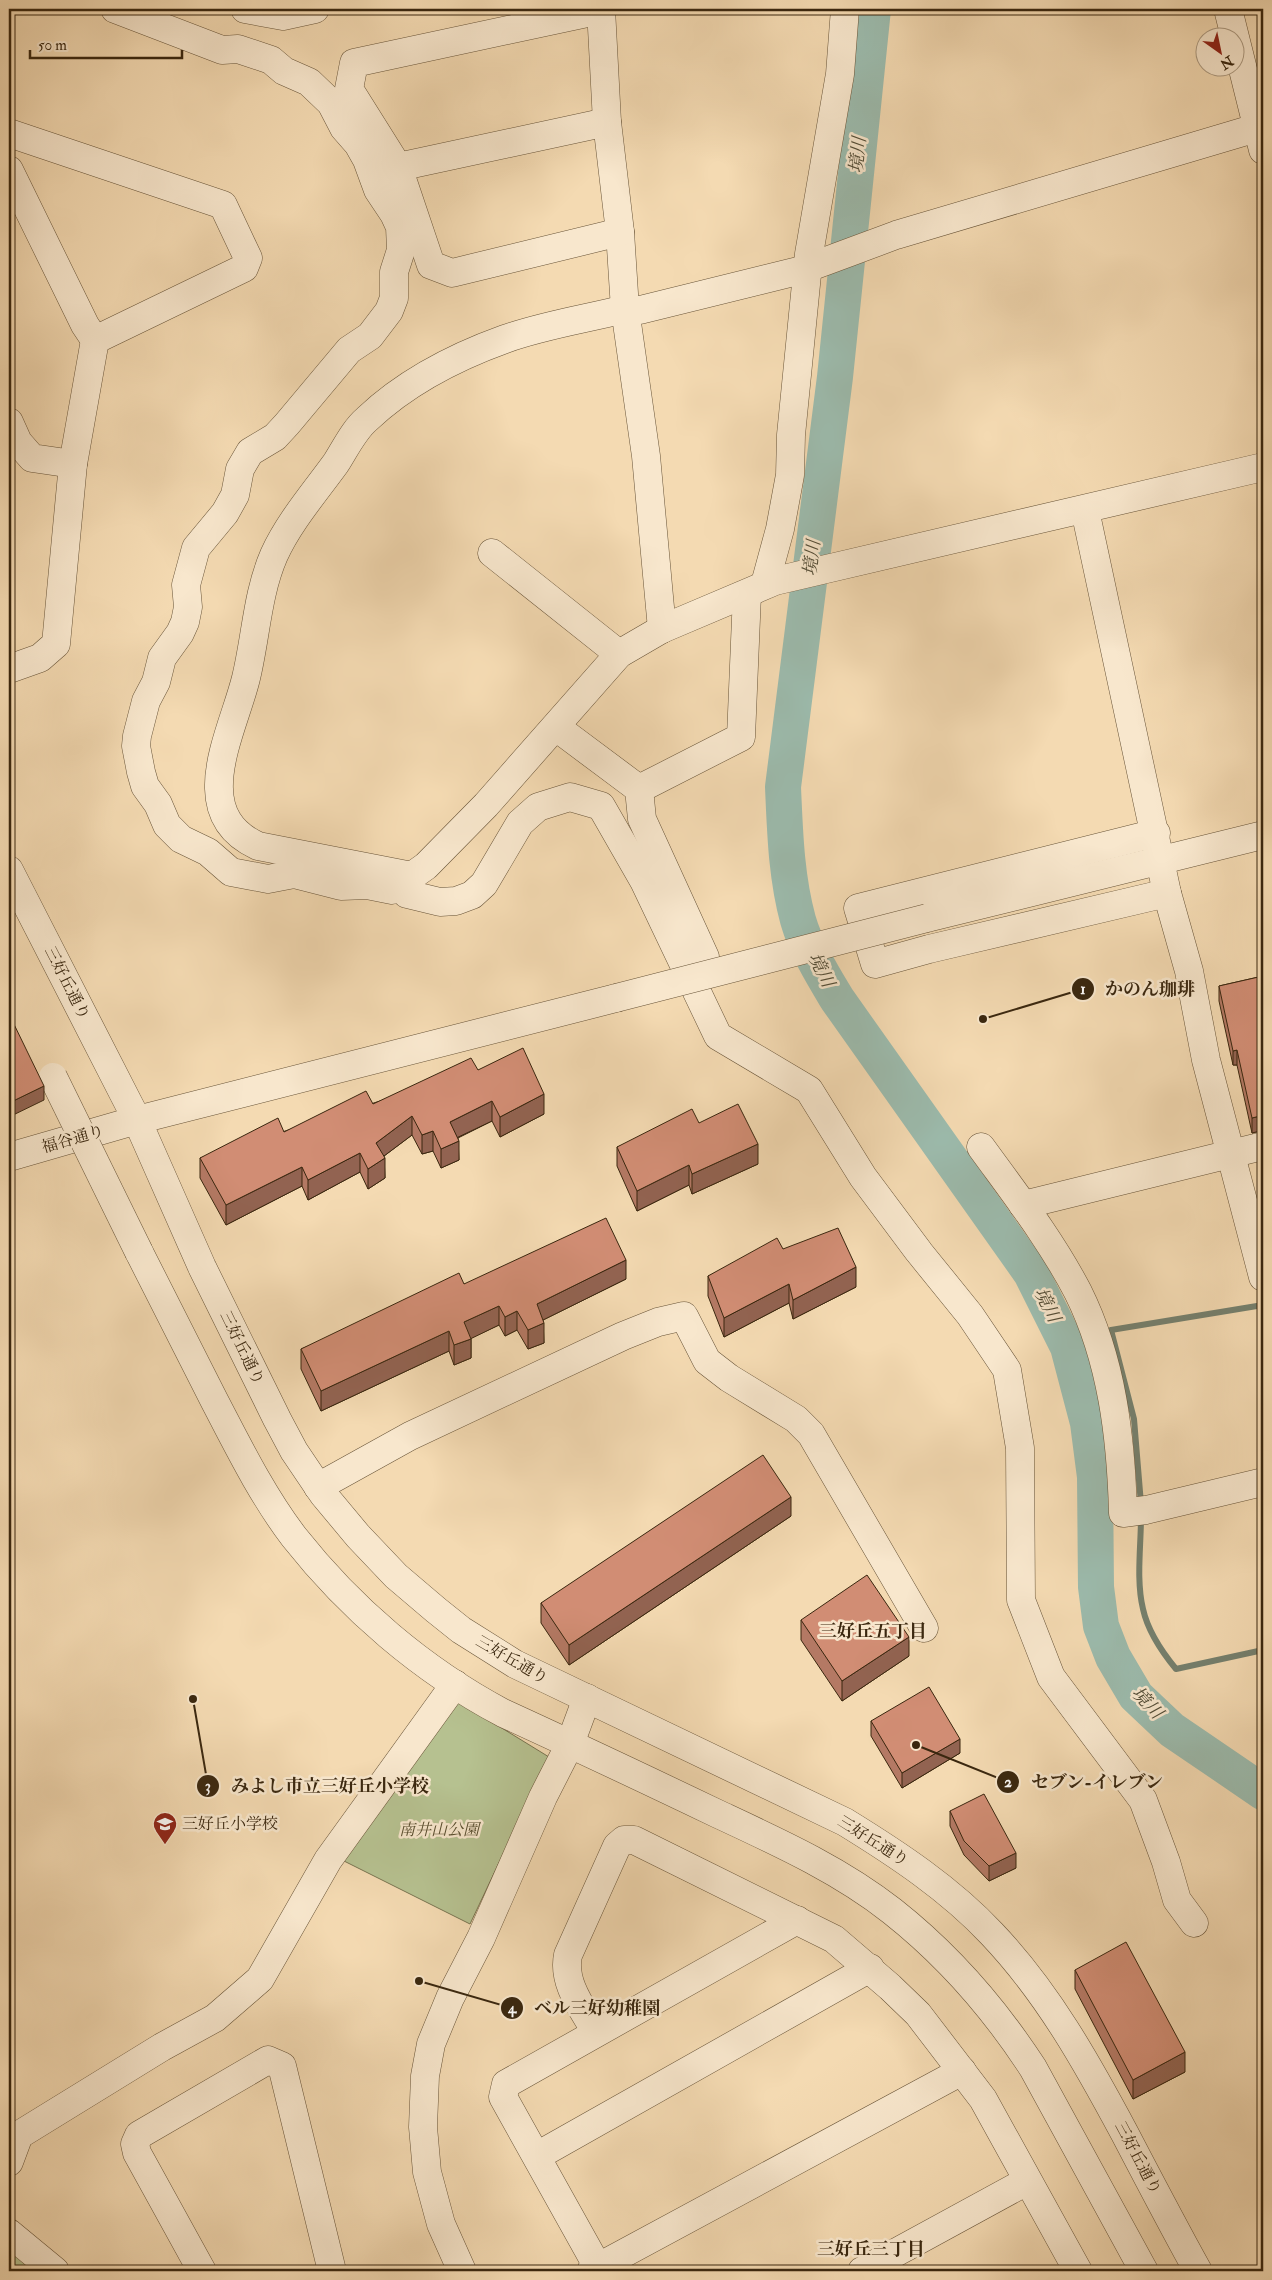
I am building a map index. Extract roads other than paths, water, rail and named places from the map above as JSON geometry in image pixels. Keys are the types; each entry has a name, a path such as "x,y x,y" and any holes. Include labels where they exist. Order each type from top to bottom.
{"street":[{"path":"115,9 222,50 238,49 254,53 270,60 284,71 309,82 320,90 331,103 344,128 358,144 367,160 378,190 400,227 401,250 394,272 394,298 390,311 370,336 349,350 288,424 275,437 250,452 240,469 235,495 225,514 196,548 186,585 188,607 185,622 180,634 162,658 156,682 146,701 137,736 136,746 145,786 158,804 167,825 181,839 208,852 230,872 268,879 294,874 341,886 367,884 410,885"},
{"path":"245,9 283,16 315,9"},
{"path":"639,789 741,737 762,586 780,530 790,475 791,435 817,263 840,74 845,9"},
{"path":"624,297 640,310 817,263 896,235 1261,134 1228,9"},
{"path":"620,232 452,273 430,265 398,167 349,89 354,63 601,10 607,122 620,232 624,297 646,456 662,629"},
{"path":"398,167 607,122"},
{"path":"9,132 223,205 248,258 244,268 95,340"},
{"path":"9,170 85,325 95,340 73,464 56,644 40,658 9,669"},
{"path":"624,297 506,339 438,368 392,397 365,420 292,524 275,553 263,581 246,679 221,761 218,781 223,812 238,834 258,846 410,885 440,902 456,901 472,895 484,884 520,824 538,807 570,798 601,806 644,882 718,1036 810,1090 863,1177 919,1252 970,1315 1006,1370 1020,1448 1021,1600 1051,1677 1143,1800 1166,1862 1177,1900 1194,1923"},
{"path":"9,422 18,442 32,458 73,464"},
{"path":"410,885 486,805 619,654 662,629 762,586 1263,467"},
{"path":"1085,510 1168,893 1189,971 1206,1060 1232,1153 1263,1277"},
{"path":"492,553 619,654"},
{"path":"556,727 639,789 642,819 705,956"},
{"path":"1156,833 858,908 875,964 928,949 1168,893"},
{"name":"福谷通り","path":"9,1157 137,1120 927,918 1263,835"},
{"name":"三好丘通り","path":"9,870 137,1120 202,1267 277,1419 294,1451 318,1486 358,1536 396,1576 461,1630 515,1664 845,1822 913,1867 975,1916 1008,1950 1065,2026 1198,2271"},
{"path":"53,1077 238,1448 293,1536 320,1568 382,1631 470,1696 790,1848 844,1877 892,1911 967,1979 991,2006 1033,2068 1144,2271"},
{"path":"1022,1205 1263,1146"},
{"path":"981,1147 1052,1246 1078,1292 1101,1352 1118,1429 1122,1468 1123,1513 1146,1510 1263,1482"},
{"path":"318,1486 410,1436 623,1336 658,1322 684,1316 707,1361 729,1378 796,1419 811,1434 924,1628"},
{"path":"9,2162 14,2138 162,2047 214,2018 260,1979 328,1860 455,1684"},
{"path":"462,2271 441,2224 427,2172 423,2127 426,2076 431,2044 450,1998 481,1938 543,1797 570,1744 587,1698"},
{"path":"596,2032 570,1986 566,1965 568,1955 617,1846 624,1840 634,1840 834,1940 870,1968 918,2014 983,2099 1027,2182 1078,2271"},
{"path":"797,1920 506,2084 504,2097 597,2270 962,2071"},
{"path":"537,2156 870,1968"},
{"path":"202,2271 137,2153 135,2144 139,2135 268,2060 282,2066 332,2271"},
{"path":"862,2271 1027,2182"},
{"path":"9,2233 55,2271"}],"waterway":[{"name":"境川","path":"873,9 835,377 783,787 787,854 794,903 805,941 837,999 1031,1273 1068,1347 1088,1423 1095,1477 1096,1587 1101,1626 1113,1657 1136,1696 1172,1730 1263,1792"},
{"path":"1141,1504 1134,1419 1111,1330 1263,1305"},
{"path":"1141,1517 1139,1575 1143,1609 1148,1626 1156,1641 1176,1669 1263,1650"}],"place":[{"name":"かのん珈琲","path":"983,1019"},
{"name":"みよし市立三好丘小学校","path":"193,1699"},
{"name":"セブン-イレブン","path":"916,1745"},
{"name":"三好丘小学校","path":"165,1845"},
{"name":"ベル三好幼稚園","path":"419,1981"}],"district":[{"name":"三好丘五丁目","path":"873,1631"},
{"name":"三好丘三丁目","path":"871,2249"}],"park label":[{"name":"南井山公園","path":"439,1830"}]}
